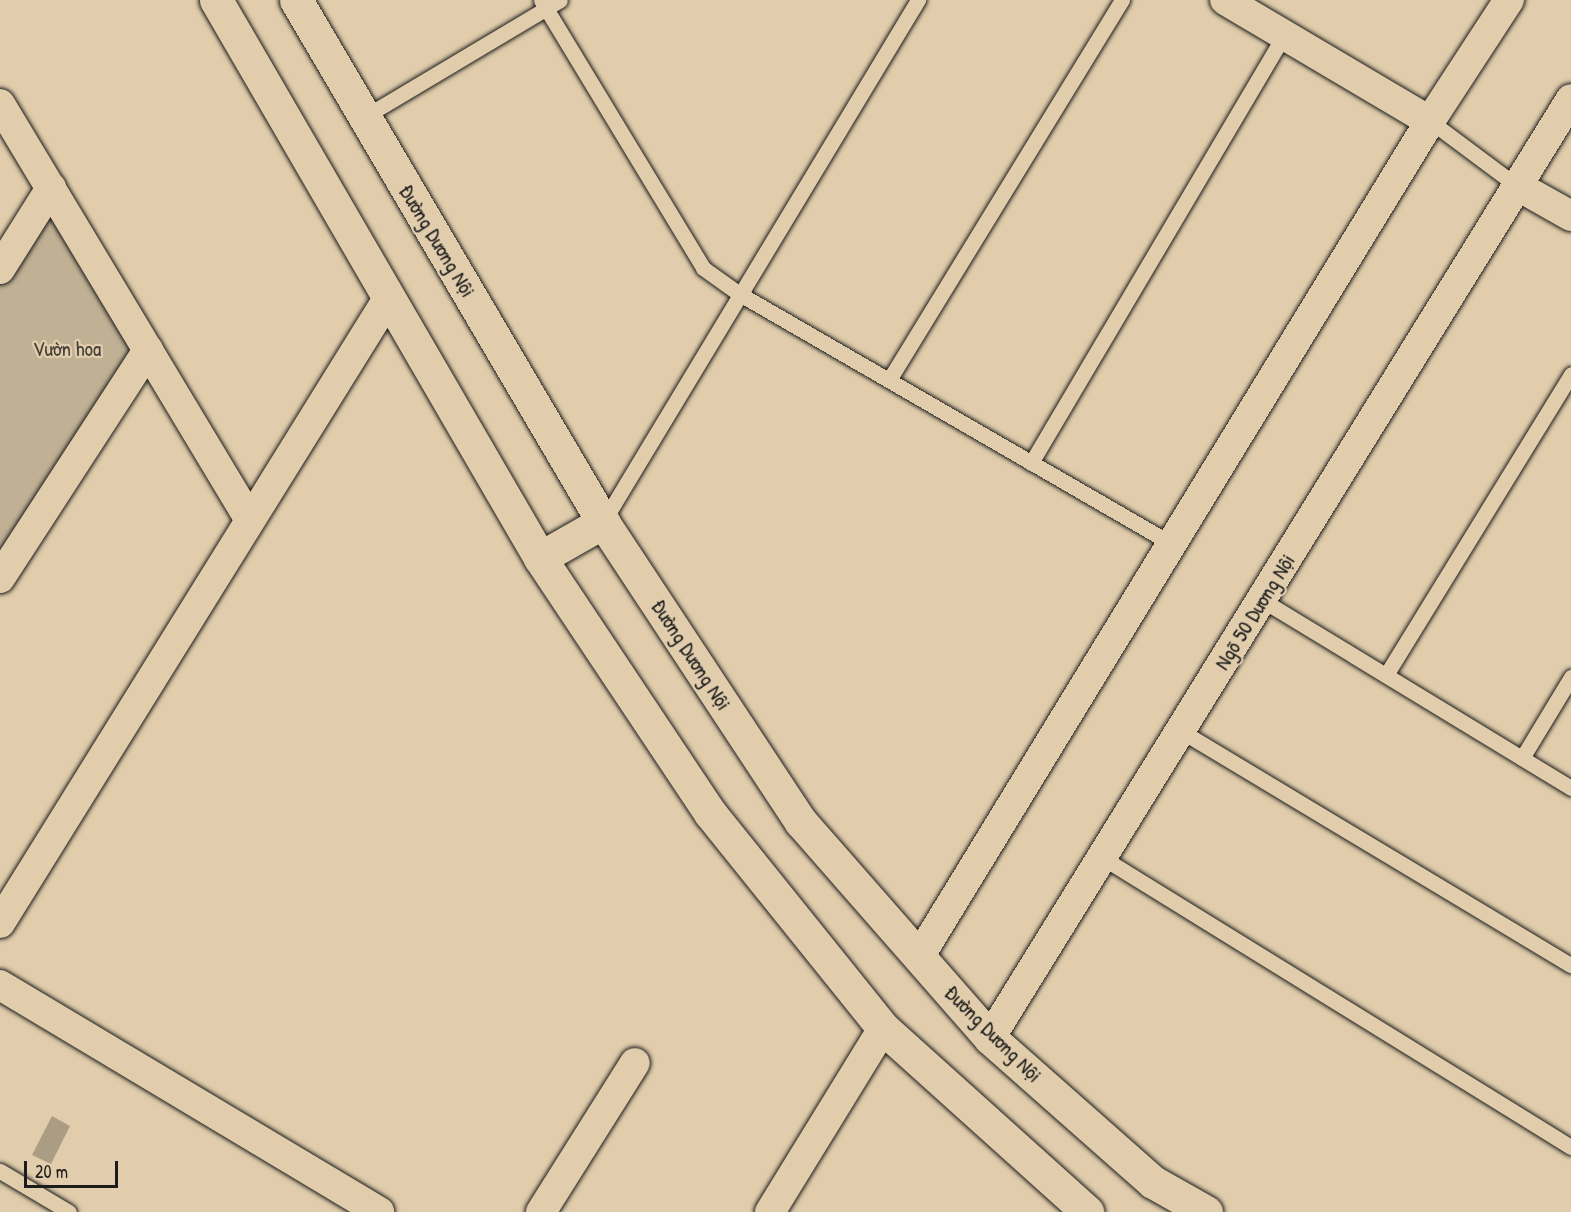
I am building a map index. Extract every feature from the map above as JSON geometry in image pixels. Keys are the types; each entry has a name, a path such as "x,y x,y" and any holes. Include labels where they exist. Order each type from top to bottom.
{"main road":[{"path":"216,0 540,558 710,813 883,1028 1087,1212"},
{"name":"Đường Dương Nội","path":"296,0 603,522 801,822 990,1038 1153,1182 1206,1212"},
{"path":"540,558 603,522"}],"street":[{"path":"1225,0 1285,33 1430,121"},
{"path":"919,957 1430,121 1509,0"},
{"name":"Ngõ 50 Dương Nội","path":"990,1038 1571,99"},
{"path":"0,104 249,519"},
{"path":"1516,185 1571,216"},
{"path":"0,269 51,188"},
{"path":"0,923 389,297"},
{"path":"0,578 148,350"},
{"path":"0,985 379,1212"},
{"path":"770,1212 883,1028"},
{"path":"541,1212 635,1063"}],"lane":[{"path":"364,117 544,4 561,0"},
{"path":"603,522 738,293 918,0"},
{"path":"889,380 1122,0"},
{"path":"544,4 703,268 738,293 1172,544"},
{"path":"1031,463 1285,33"},
{"path":"1430,121 1516,185"},
{"path":"1386,675 1571,374"},
{"path":"1262,600 1571,788"},
{"path":"1522,758 1571,677"},
{"path":"1181,731 1571,965"},
{"path":"1103,858 1571,1147"},
{"path":"0,1171 69,1212"}],"green space":[{"name":"Vườn hoa","path":"51,191 145,350 0,563 0,273"}],"building":[{"path":"52,1116 70,1126 51,1164 32,1155"}]}
